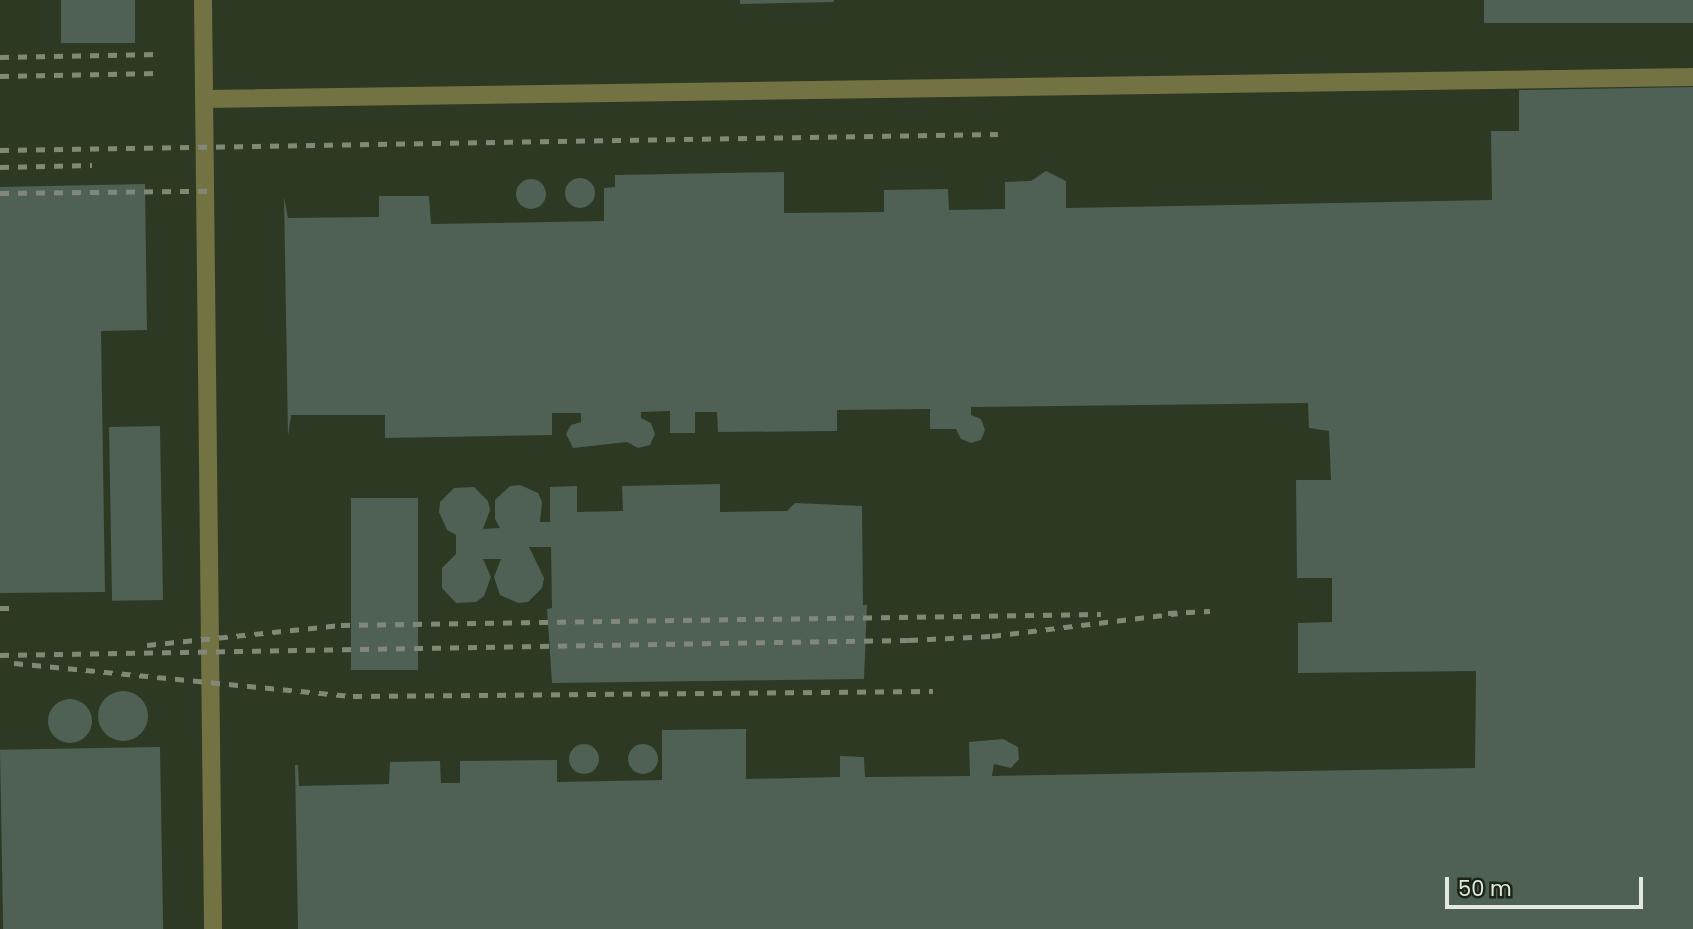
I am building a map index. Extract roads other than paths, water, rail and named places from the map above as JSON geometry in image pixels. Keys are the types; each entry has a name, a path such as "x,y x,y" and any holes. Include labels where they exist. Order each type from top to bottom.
{"lane":[{"path":"204,0 213,929"},
{"path":"206,99 1693,77"}],"railway":[{"path":"0,57 159,54"},
{"path":"0,76 160,73"},
{"path":"0,150 998,134"},
{"path":"0,167 92,165"},
{"path":"0,193 207,191"},
{"path":"0,608 14,608"},
{"path":"1168,613 1210,611"},
{"path":"0,655 909,640 992,636 1178,613"},
{"path":"147,645 341,625 1101,614"},
{"path":"14,663 353,696 933,691"}]}
